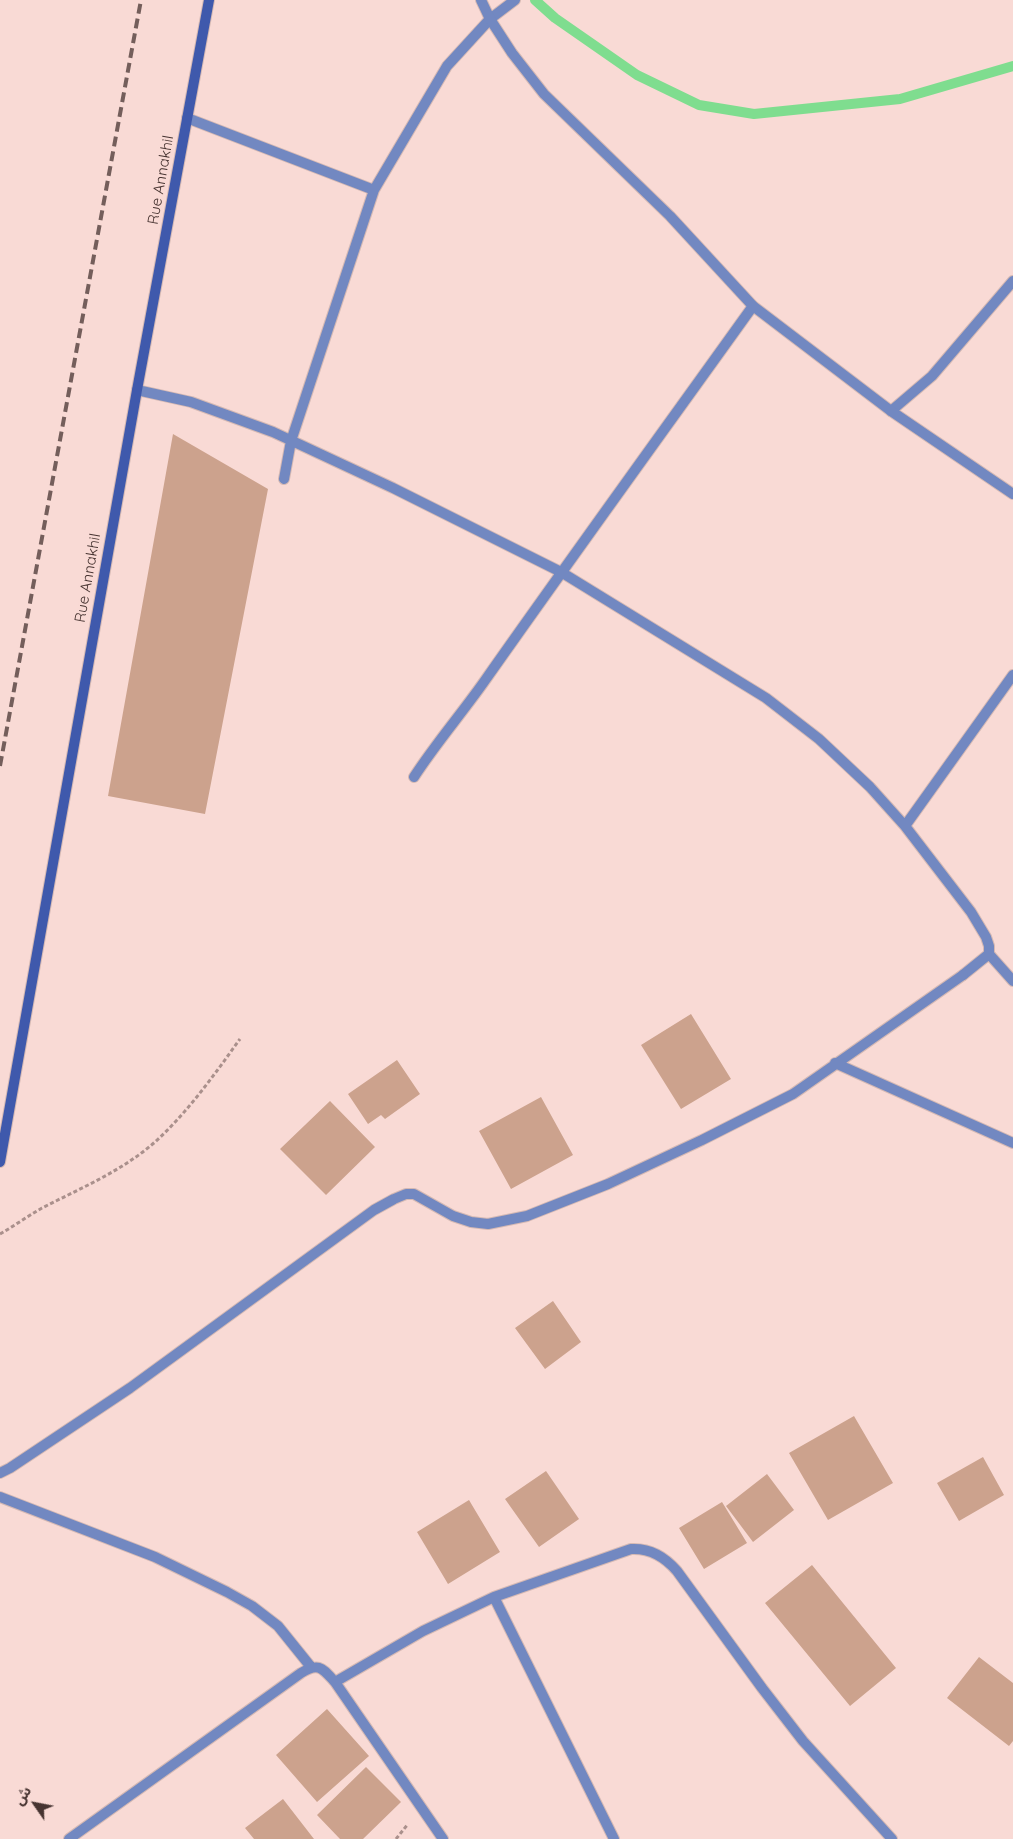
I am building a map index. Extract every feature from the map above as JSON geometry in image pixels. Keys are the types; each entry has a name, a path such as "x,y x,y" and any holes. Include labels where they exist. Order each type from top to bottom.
{"street":[{"name":"Rue Annakhil","path":"0,1162 137,390 209,0"},
{"path":"481,0 490,19 512,53 544,94 670,216 754,306 892,411 1013,494"},
{"path":"284,479 291,441 374,190 447,66 490,19 514,0"},
{"path":"187,118 374,190"},
{"path":"892,411 932,376 1013,281"},
{"path":"414,777 754,306"},
{"path":"0,1473 130,1388 374,1210 394,1199 406,1194 414,1194 453,1216 471,1222 488,1224 527,1216 608,1184 702,1140 792,1094 963,975 984,960 989,954 986,937 971,912 905,826 870,787 819,739 766,698 561,572 393,488 273,432 191,402 137,390"},
{"path":"905,826 1013,675"},
{"path":"989,954 1013,981"},
{"path":"835,1063 1013,1143"},
{"path":"0,1497 155,1557 227,1592 252,1606 278,1626 311,1667"},
{"path":"335,1682 423,1631 494,1597 631,1549 640,1548 658,1555 669,1562 677,1571 803,1741 892,1839"},
{"path":"494,1597 614,1839"},
{"path":"69,1839 311,1667 316,1666 323,1669 335,1682 443,1839"}],"path":[{"path":"0,1234 40,1209 92,1184 123,1165 154,1142 192,1103 240,1039"}],"building":[{"path":"173,434 268,489 205,814 108,796"},
{"path":"691,1014 731,1079 681,1109 641,1045"},
{"path":"397,1060 420,1094 385,1119 381,1115 368,1124 348,1094"},
{"path":"541,1097 573,1155 511,1189 479,1131"},
{"path":"330,1101 375,1147 326,1195 280,1149"},
{"path":"553,1301 581,1342 545,1369 515,1328"},
{"path":"854,1416 893,1483 828,1520 789,1453"},
{"path":"983,1457 1004,1495 959,1521 937,1483"},
{"path":"546,1471 579,1519 539,1547 505,1499"},
{"path":"767,1474 794,1510 753,1542 726,1506"},
{"path":"469,1500 500,1552 448,1584 417,1532"},
{"path":"722,1502 747,1543 704,1569 679,1528"},
{"path":"812,1565 896,1668 850,1706 765,1603"},
{"path":"979,1657 1013,1683 1013,1741 1009,1746 947,1698"},
{"path":"327,1709 369,1756 317,1802 276,1755"},
{"path":"366,1767 401,1802 363,1839 340,1839 317,1815"},
{"path":"283,1799 314,1839 254,1839 245,1828"}],"waterway":[{"path":"535,0 555,18 637,75 699,105 754,114 900,99 1013,66"}],"railway":[{"path":"0,766 141,0"}]}
